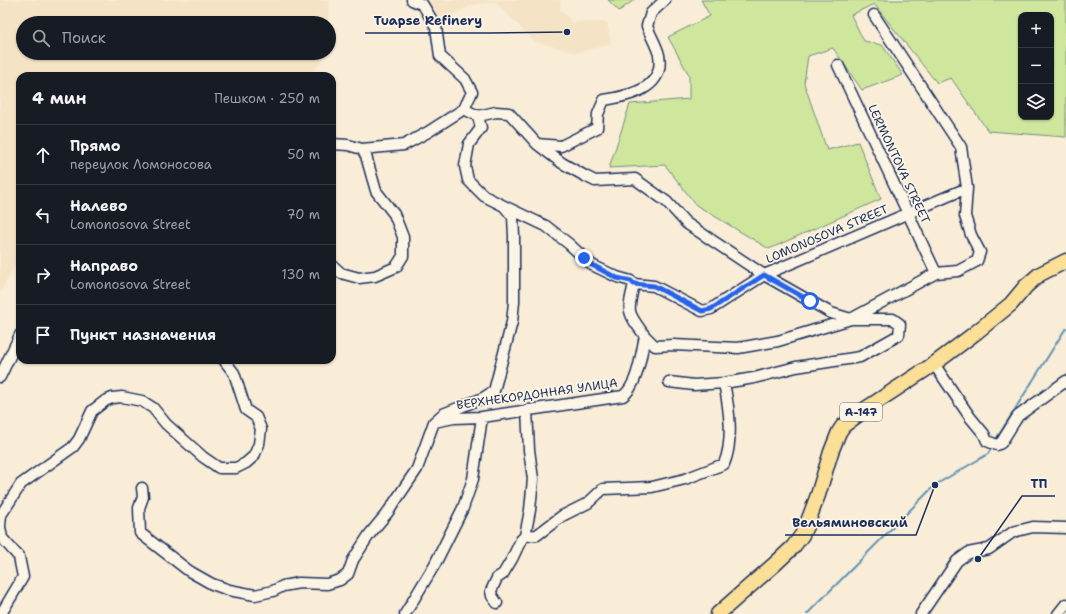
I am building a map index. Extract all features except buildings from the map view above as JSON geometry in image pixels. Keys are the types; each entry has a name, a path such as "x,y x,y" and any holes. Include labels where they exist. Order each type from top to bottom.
{"highway":[{"name":"А-147","path":"718,614 793,547 802,536 818,495 831,452 843,426 866,408 934,364 974,334 996,316 1040,274 1066,261"}],"street":[{"path":"336,144 348,145 362,149 404,145 428,132 464,109 472,92 465,79 440,56 436,27 423,5 412,0"},
{"path":"537,144 561,146 597,128 598,114 604,100 627,96 652,84 659,72 659,55 647,26 651,13 666,0"},
{"path":"633,282 629,305 630,316 645,336 655,346 673,345 738,348 778,341 851,319 936,273 958,270 977,261 980,252 971,235 965,216 967,188 960,147 874,16"},
{"name":"LERMONTOVA STREET","path":"838,65 936,273"},
{"path":"464,109 478,116 496,112 509,113 537,144 562,163 595,181 635,179 667,202 686,223 764,275 830,313 851,319 893,319 900,324 899,335 860,357 796,366 754,378 724,383 694,385 669,382"},
{"name":"LOMONOSOVA STREET","path":"478,116 481,128 469,144 464,166 468,180 484,196 546,226 592,265 617,278 654,286 702,311 711,309 764,275 967,188"},
{"path":"336,269 341,273 359,278 375,276 396,267 403,256 403,237 394,214 376,191 366,156 362,149"},
{"path":"142,488 143,497 139,508 140,533 189,571 212,584 229,590 255,595 273,591 283,586 300,583 327,584 340,580 348,574 353,560 369,535 388,512 417,469 434,422 442,414 483,398 494,391 512,322 514,302 513,217 504,206"},
{"name":"ВЕРХНЕКОРДОННАЯ УЛИЦА","path":"434,422 454,418 482,417 623,396 628,392 635,379 645,336"},
{"path":"0,377 16,343"},
{"path":"1,614 23,577 19,557 2,538 0,526 1,515 21,484 73,447 79,439 92,411 105,400 112,398 131,398 142,401 153,408 166,424 203,457 219,468 236,468 246,463 254,456 259,444 261,429 256,417 246,410 234,373 227,364"},
{"path":"934,364 989,442 997,445 1001,443 1018,416 1066,381"},
{"path":"525,536 537,536 562,516 588,503 603,489 652,487 685,479 724,464 728,454 729,429 728,400 724,383"},
{"path":"497,603 492,596 491,591 497,578 503,574 521,540 525,536 530,510 533,479 529,450 527,410"},
{"path":"405,614 435,564 463,508 473,479 482,417"},
{"path":"922,614 957,561 968,553 989,549 1013,532 1033,527 1066,528"},
{"path":"1058,614 1066,604"}],"shaded area":[{"path":"0,0 329,0 328,16 16,16 16,60 322,60 313,72 16,72 16,263 0,293"},
{"path":"426,0 561,0 560,9 572,22 607,22 611,44 576,53 534,41 495,2 472,5 439,22"}],"green space":[{"path":"608,0 634,0 619,11"},
{"path":"701,0 1066,0 1066,137 988,131 951,78 937,83 874,4 851,15 864,41 882,45 903,75 862,90 833,48 808,56 804,83 827,150 858,142 881,199 769,249 696,205 665,165 609,168 630,104 689,99 689,75 668,37 710,16"}],"waterway":[{"path":"995,441 1066,329"},
{"path":"807,614 935,485 988,454 992,447"}],"place":[{"name":"Tuapse Refinery","path":"567,32"},
{"name":"Вельяминовский","path":"935,485"},
{"name":"ТП","path":"978,559"}],"route":[{"path":"584,258 592,265 617,278 631,281 634,284 654,286 702,311 711,309 764,275 810,301"}]}
